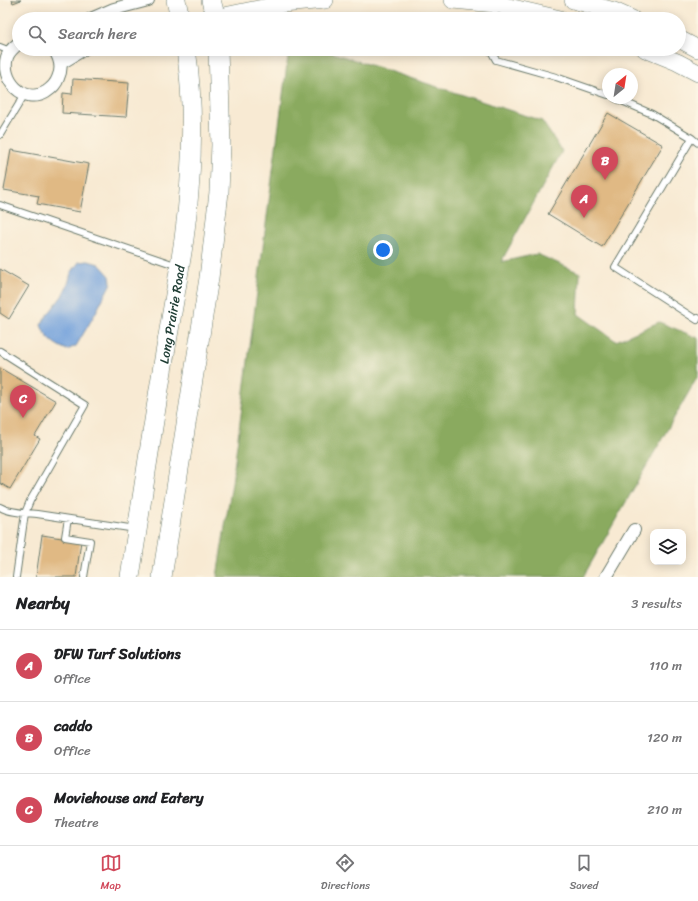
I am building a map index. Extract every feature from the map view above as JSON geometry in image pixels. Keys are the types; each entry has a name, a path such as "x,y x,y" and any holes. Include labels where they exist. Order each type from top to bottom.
{"main road":[{"path":"176,0 179,12"},
{"path":"211,0 213,12"},
{"path":"246,12 283,4 325,0"},
{"path":"453,0 519,12"},
{"path":"573,0 616,12"},
{"path":"686,43 698,49"},
{"name":"Long Prairie Road","path":"130,577 184,238 190,175 191,137 191,98 187,56"},
{"path":"162,577 209,278 219,192 221,145 218,56"},
{"path":"662,56 698,73"}],"street":[{"path":"107,12 148,0"},
{"path":"10,47 5,65 6,75 16,90 25,94 34,95 44,93 52,88 58,81 60,72 61,63 58,56"},
{"path":"61,63 72,56"},
{"path":"606,577 634,530"}],"lane":[{"path":"494,56 496,60 556,77 602,93"},
{"path":"0,134 25,94"},
{"path":"629,104 652,114 698,143"},
{"path":"692,138 615,267 697,320 698,318"},
{"path":"0,205 180,267"},
{"path":"0,351 85,405 30,501 26,513 16,577"},
{"path":"0,507 5,510 137,529"},
{"path":"68,519 65,537 90,542 84,577"}],"green space":[{"path":"288,56 342,56 542,121 562,151 501,262 537,254 580,273 578,314 616,341 659,322 698,338 698,376 583,577 217,577 232,483"}],"water":[{"path":"88,261 99,264 110,276 111,283 76,346 67,350 58,346 51,340 45,334 41,325 62,296 68,284 71,273 79,262"}],"building":[{"path":"12,0 21,0 13,3"},
{"path":"73,79 129,83 126,117 62,113 63,93 72,94"},
{"path":"608,113 663,145 602,247 548,214"},
{"path":"11,150 89,164 80,212 37,204 39,196 4,190"},
{"path":"0,269 29,286 9,319 0,313"},
{"path":"0,368 56,401 35,436 40,439 10,489 0,483"},
{"path":"42,535 81,541 76,577 36,577"}],"place":[{"name":"caddo","path":"605,180"},
{"name":"DFW Turf Solutions","path":"584,218"},
{"name":"Moviehouse and Eatery","path":"23,418"}]}
